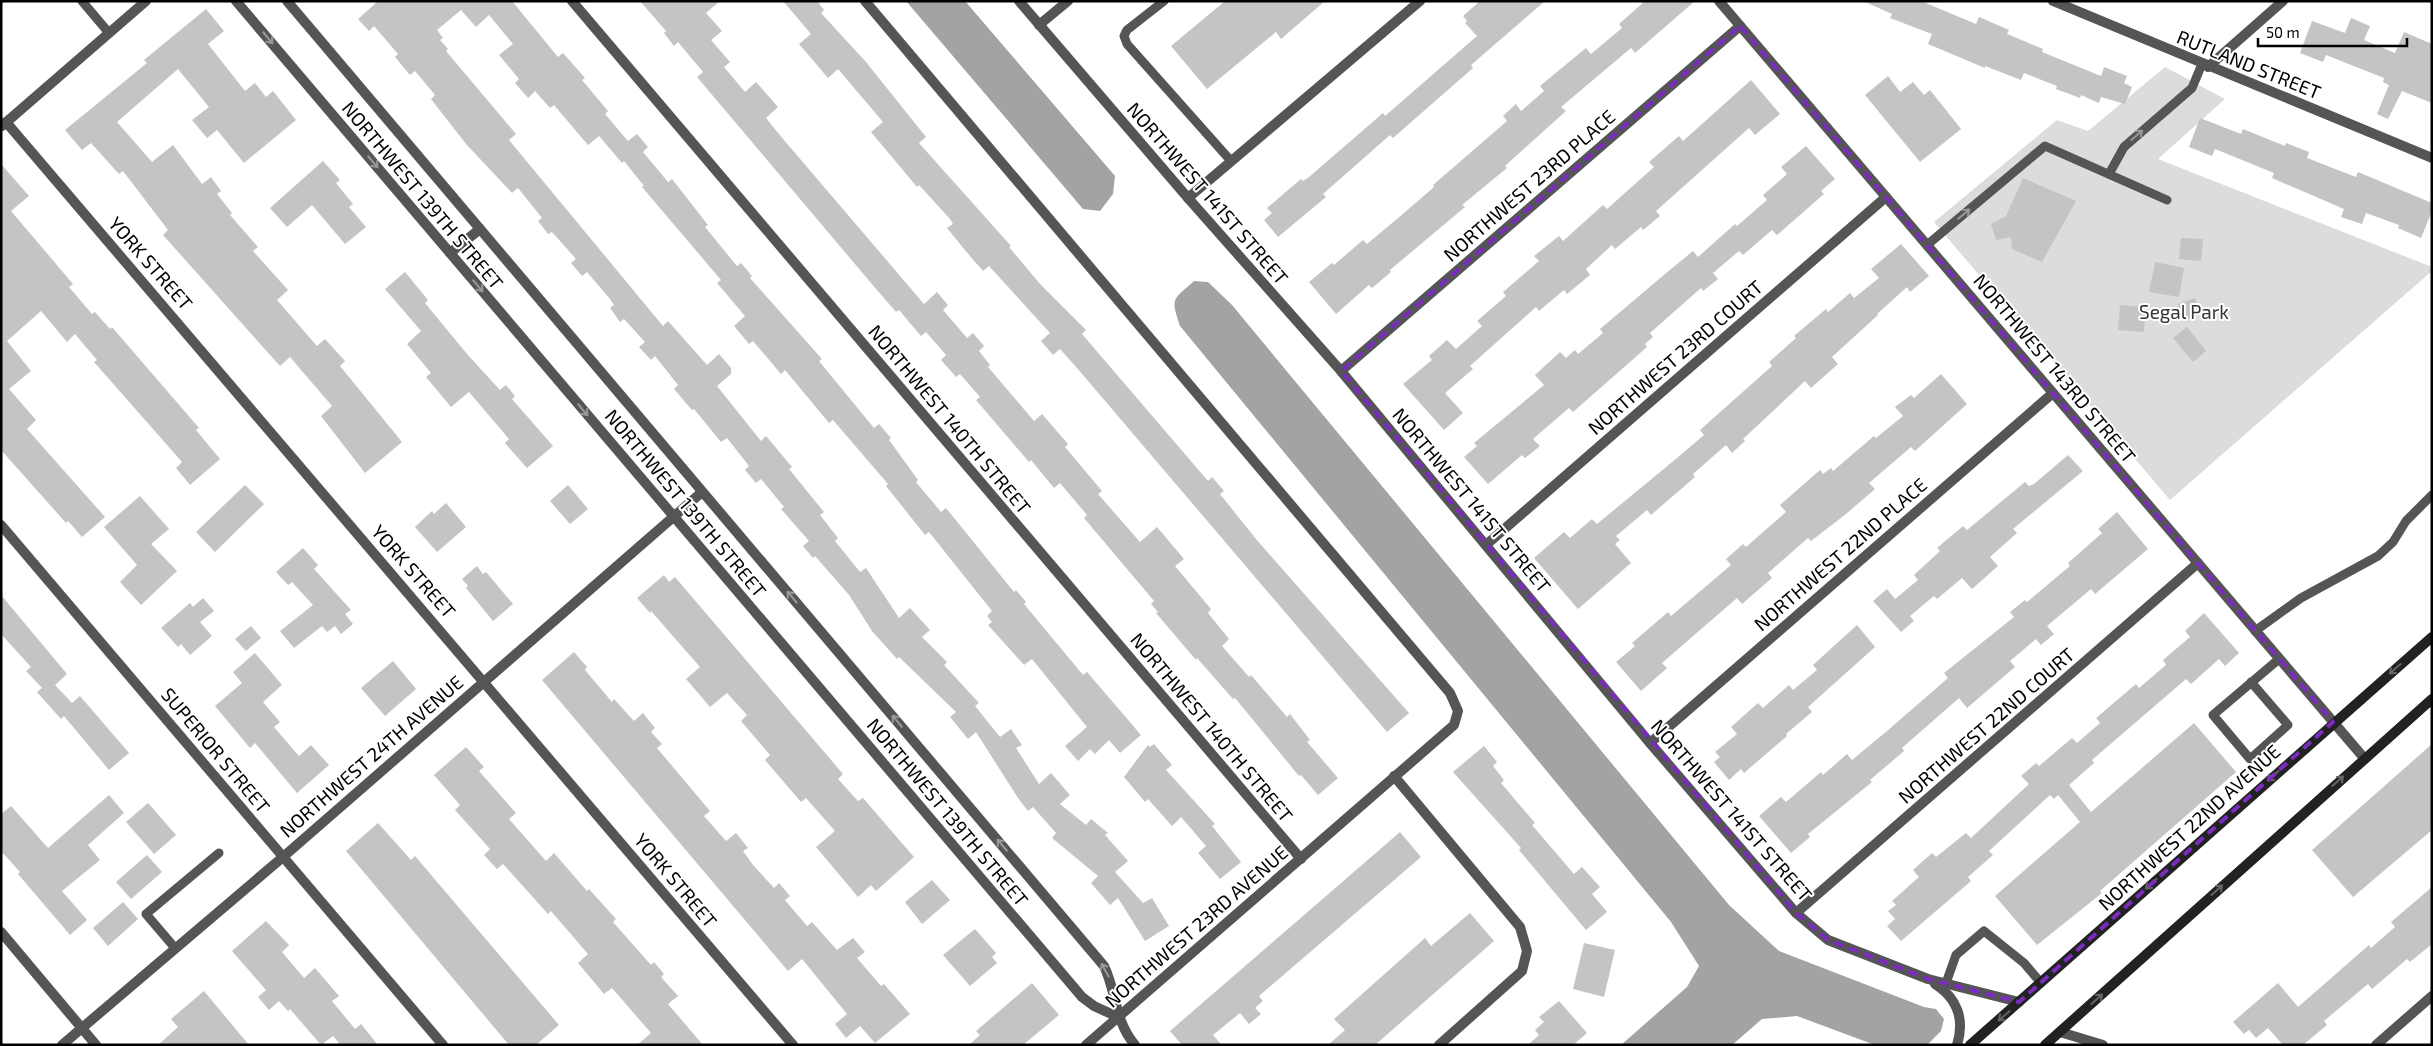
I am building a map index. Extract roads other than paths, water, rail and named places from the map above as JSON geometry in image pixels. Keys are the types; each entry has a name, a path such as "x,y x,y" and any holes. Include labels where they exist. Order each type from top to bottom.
{"main road":[{"name":"NORTHWEST 22ND AVENUE","path":"1970,1045 2333,722 2432,637"},
{"path":"2045,1045 2364,758 2432,700"}],"street":[{"path":"4,124 146,1"},
{"name":"NORTHWEST 139TH STREET","path":"236,1 1082,997 1094,1006 1118,1017"},
{"name":"NORTHWEST 139TH STREET","path":"287,1 1104,966 1113,984 1118,1017 1135,1045"},
{"name":"NORTHWEST 140TH STREET","path":"572,1 1301,859"},
{"name":"NORTHWEST 23RD AVENUE","path":"865,1 1450,693 1458,711 1454,725 1086,1045"},
{"name":"NORTHWEST 141ST STREET","path":"1019,1 1188,198 1341,371 1487,544 1650,743 1796,913 1828,940 1928,979 2019,1002"},
{"path":"1040,25 1068,1"},
{"path":"1188,198 1420,1"},
{"name":"NORTHWEST 143RD STREET","path":"1719,1 2364,758"},
{"name":"RUTLAND STREET","path":"2052,1 2205,66 2432,158"},
{"path":"2205,66 2283,1"},
{"name":"NORTHWEST 23RD PLACE","path":"1341,371 1740,26"},
{"name":"YORK STREET","path":"4,124 484,680 793,1045"},
{"name":"NORTHWEST 23RD COURT","path":"1487,544 1886,197"},
{"path":"450,253 480,229"},
{"name":"NORTHWEST 22ND PLACE","path":"1650,743 2053,393"},
{"name":"NORTHWEST 24TH AVENUE","path":"62,1045 283,857 702,492"},
{"name":"SUPERIOR STREET","path":"1,525 443,1045"},
{"name":"NORTHWEST 22ND COURT","path":"1796,913 2198,563"},
{"path":"1394,776 1520,927 1527,951 1522,971 1439,1045"},
{"path":"1,932 96,1045"},
{"name":"NORTHWEST 141ST STREET","path":"1928,979 1945,990 1955,1001 1961,1025 1957,1045"},
{"path":"2376,1045 2432,996"},
{"path":"2060,1032 2103,1045"}],"lane":[{"path":"82,1 109,33"},
{"path":"1164,1 1127,30 1124,36 1127,44 1231,162"},
{"path":"2110,174 2124,147 2192,88 2205,66"},
{"path":"1927,245 2045,146 2167,200"},
{"path":"2255,631 2300,598 2378,556 2392,542 2406,521 2432,495"},
{"path":"2251,682 2288,725 2250,759 2213,716 2251,682 2279,659"},
{"path":"175,948 146,914 219,853"},
{"path":"1946,983 1956,955 1984,931 2024,963 2041,983"}],"park label":[{"name":"Segal Park","path":"2184,311"}]}
